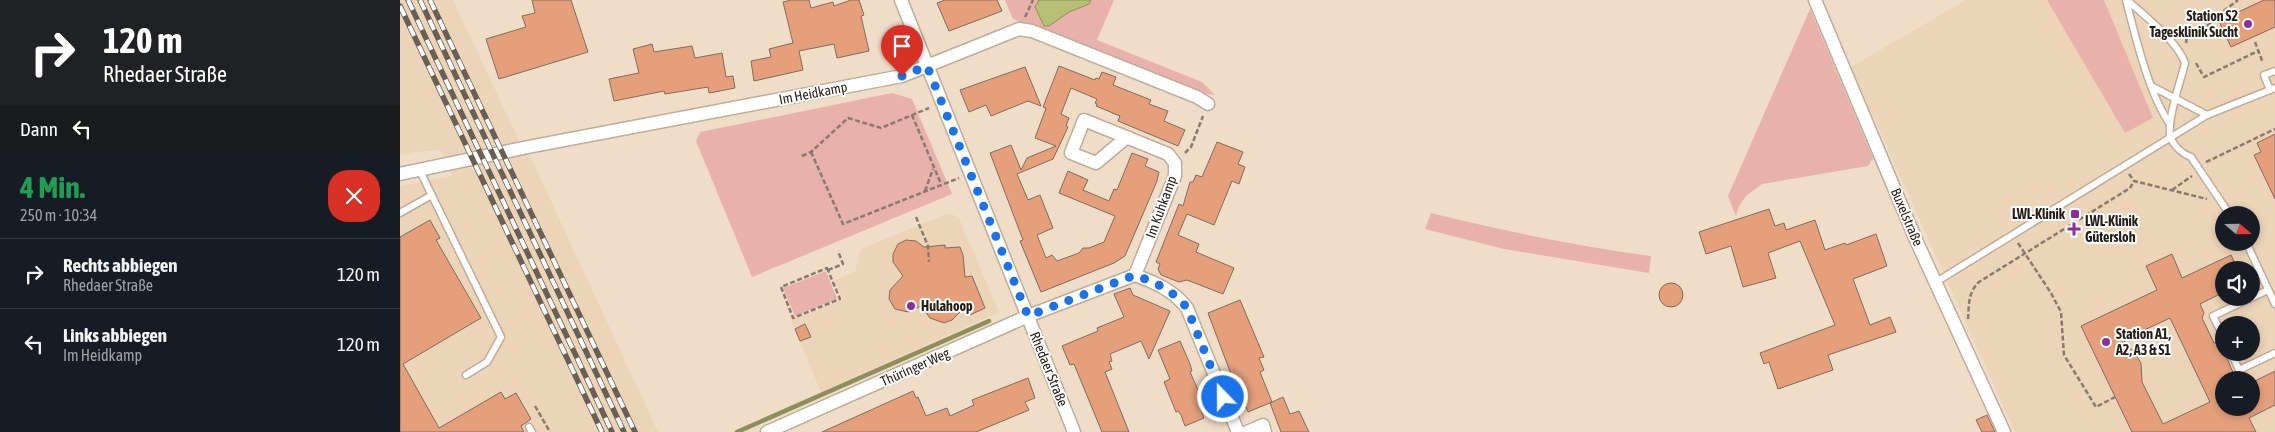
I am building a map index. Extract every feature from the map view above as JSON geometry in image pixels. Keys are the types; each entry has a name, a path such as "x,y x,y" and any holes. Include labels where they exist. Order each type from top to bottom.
{"street":[{"name":"Rhedaer Straße","path":"901,0 1074,432"},
{"name":"Buxelstraße","path":"1815,0 1936,282 2004,432"},
{"name":"Im Heidkamp","path":"400,174 528,146 902,76 1019,29"},
{"path":"1019,29 1032,31 1197,97 1208,104"},
{"name":"Im Kuhkamp","path":"1127,137 1168,154 1175,163 1175,176 1135,275"},
{"path":"1028,316 1135,275 1163,286 1178,296 1187,308 1238,432"},
{"name":"Thüringer Weg","path":"767,432 1028,316"},
{"path":"793,432 802,417"},
{"path":"1247,432 1263,426 1265,432"}],"lane":[{"path":"2127,0 2136,42 2162,113 2170,124"},
{"path":"2127,0 2154,24 2182,56 2185,63 2170,124 2171,138 2184,154 2191,157 2224,206"},
{"path":"1936,282 2207,115 2273,89 2264,75 2275,71"},
{"path":"2153,87 2207,115"},
{"path":"420,170 501,337 487,362 466,375"},
{"path":"400,213 432,195"},
{"path":"2250,251 2275,304"},
{"path":"2215,320 2213,316 2268,290"},
{"path":"2260,359 2275,352"},
{"path":"2234,361 2238,370 2256,361"}],"path":[{"path":"1019,29 1033,0"},
{"path":"2189,49 2186,43 2187,35 2212,23 2222,12 2238,0"},
{"path":"2255,42 2268,74"},
{"path":"2195,61 2204,77 2258,51"},
{"path":"802,156 811,152 848,118 881,128 942,102"},
{"path":"1175,163 1192,146 1208,104"},
{"path":"912,115 941,184"},
{"path":"2172,190 2200,170 2205,162 2275,129"},
{"path":"811,152 843,224 970,173"},
{"path":"925,191 934,167"},
{"path":"1961,337 1968,319 1973,288 2130,188 2134,181 2222,202"},
{"path":"916,217 928,246 929,262"},
{"path":"2013,235 2061,312 2064,355 2096,407 2115,397"},
{"path":"828,270 840,299 793,318 781,287 827,268 828,270 843,264 838,251"},
{"path":"535,406 550,432"}],"shaded area":[{"path":"400,0 453,0 516,134 533,162 658,432 400,432 400,186 452,176 440,150 400,155"},
{"path":"1005,0 1114,0 1097,40 1202,82 1215,95 1198,93 1013,19"},
{"path":"1039,0 1091,0 1089,4 1069,12 1049,26 1044,26 1035,7"},
{"name":"LWL-Klinik Gütersloh","path":"1966,0 2047,0 2125,133 2153,118 2104,0 2275,0 2275,432 2015,432 1851,67"},
{"path":"2047,0 2104,0 2153,118 2125,133"},
{"path":"1810,9 1873,158 1868,166 1762,184 1746,196 1739,206 1736,216 1728,196"},
{"path":"892,93 912,99 952,194 752,277 696,141 700,132"},
{"path":"1431,213 1541,238 1651,256 1649,273 1504,249 1425,229"},
{"name":"Hulahoop","path":"946,214 959,218 999,312 821,392 791,320 843,300 835,280 855,272 861,249"},
{"path":"826,271 837,299 795,316 783,288"}],"building":[{"path":"532,0 571,0 588,52 499,79 486,39 526,27 522,16 535,13"},
{"path":"809,0 811,8 833,2 834,6 851,0 859,0 864,15 861,16 869,51 837,58 834,44 799,51 803,70 754,81 751,61 771,57 769,49 793,43 783,2"},
{"path":"945,0 997,0 1002,11 949,31 937,3"},
{"name":"Station S2 Tagesklinik Sucht","path":"2264,0 2275,0 2275,27 2231,47 2219,21"},
{"path":"652,44 654,52 692,46 695,58 722,53 726,77 733,76 735,88 709,93 708,87 665,94 664,91 614,101 609,79 639,73 633,49"},
{"path":"1059,66 1095,80 1096,78 1099,79 1102,72 1116,77 1113,85 1151,100 1149,104 1168,111 1164,121 1185,130 1178,146 1118,121 1120,116 1096,106 1097,99 1071,88 1061,114 1069,118 1066,126 1068,127 1053,159 1017,174 1028,200 1040,195 1053,228 1037,235 1046,258 1052,255 1057,261 1079,253 1083,248 1089,248 1104,242 1115,216 1059,193 1068,171 1088,180 1083,190 1109,201 1114,189 1117,190 1132,153 1148,159 1145,166 1159,172 1157,181 1125,256 1114,263 1041,292 1020,241 1023,240 990,153 1011,145 1021,170 1027,158 1056,146 1035,138 1046,108 1043,107"},
{"path":"1025,67 1041,106 1028,101 991,116 986,105 969,112 960,90"},
{"path":"2275,134 2275,199 2254,155 2261,152 2257,143"},
{"path":"1217,142 1243,152 1238,164 1245,167 1239,184 1232,181 1214,225 1187,214 1178,235 1199,244 1196,252 1234,268 1223,294 1187,280 1179,282 1161,275 1158,269 1160,264 1156,262 1179,204 1183,206 1190,182 1193,182 1196,175 1202,177"},
{"path":"1769,209 1775,226 1784,223 1786,230 1815,220 1825,250 1845,243 1846,245 1876,234 1887,266 1853,279 1870,325 1890,317 1896,332 1828,355 1833,370 1778,389 1769,362 1764,364 1760,353 1835,325 1800,241 1768,253 1776,278 1743,287 1731,246 1706,254 1699,232"},
{"path":"430,220 440,238 436,240 481,318 403,364 439,428 501,392 505,399 516,393 531,419 521,426 524,432 400,432 400,237"},
{"path":"906,240 916,241 924,247 945,245 945,248 960,247 963,255 965,277 972,276 985,308 970,315 966,306 952,320 944,323 930,318 921,306 908,312 895,309 889,299 890,290 903,276 893,262 893,254 898,244"},
{"name":"Station A1, A2, A3 & S1","path":"2172,254 2182,278 2215,263 2215,296 2200,304 2204,313 2202,318 2215,343 2215,361 2228,361 2232,371 2215,371 2215,416 2253,416 2249,418 2256,432 2132,432 2081,326 2157,290 2146,266","holes":["2170,318 2210,402 2163,424 2142,382 2141,363 2123,340"]},
{"name":"Station A1, A2, A3 & S1","path":"2231,255 2234,261 2218,261"},
{"path":"1671,283 1679,287 1683,295 1679,303 1671,307 1663,303 1659,295 1663,287"},
{"path":"1130,288 1133,295 1170,311 1149,359 1141,341 1110,354 1112,361 1109,362 1112,369 1105,372 1129,432 1102,432 1074,364 1070,365 1062,346 1098,331 1097,328 1124,317 1114,294"},
{"path":"1240,300 1264,357 1259,358 1264,370 1260,372 1272,402 1248,412 1245,405 1243,406 1208,313"},
{"path":"805,324 811,337 800,341 795,329"},
{"path":"1180,341 1190,364 1192,371 1190,372 1199,392 1203,394 1201,399 1204,405 1200,407 1204,418 1185,426 1181,415 1178,411 1176,412 1164,382 1170,379 1158,350"},
{"name":"Station A1, A2, A3 & S1","path":"2275,371 2275,405 2260,412 2260,378"},
{"path":"1028,378 1035,398 1025,402 1029,410 976,432 822,432 913,391 916,398 918,397 926,416 947,408 950,416 974,405 972,400"},
{"path":"1283,397 1290,414 1299,411 1309,432 1281,432 1270,403"},
{"path":"1987,415 1995,432 1982,432 1976,420"}],"waterway":[{"path":"737,432 989,321"}],"railway":[{"path":"408,0 612,432"},
{"path":"420,0 624,432"},
{"path":"430,0 635,432"},
{"path":"400,6 602,432"}],"place":[{"name":"Station S2 Tagesklinik Sucht","path":"2248,24"},
{"name":"LWL-Klinik","path":"2075,214"},
{"name":"LWL-Klinik Gütersloh","path":"2074,229"},
{"name":"Hulahoop","path":"911,306"},
{"name":"Station A1, A2, A3 & S1","path":"2106,342"}],"route":[{"path":"902,76 927,66 1028,316 1135,275 1163,286 1178,296 1187,308 1223,397"}]}
